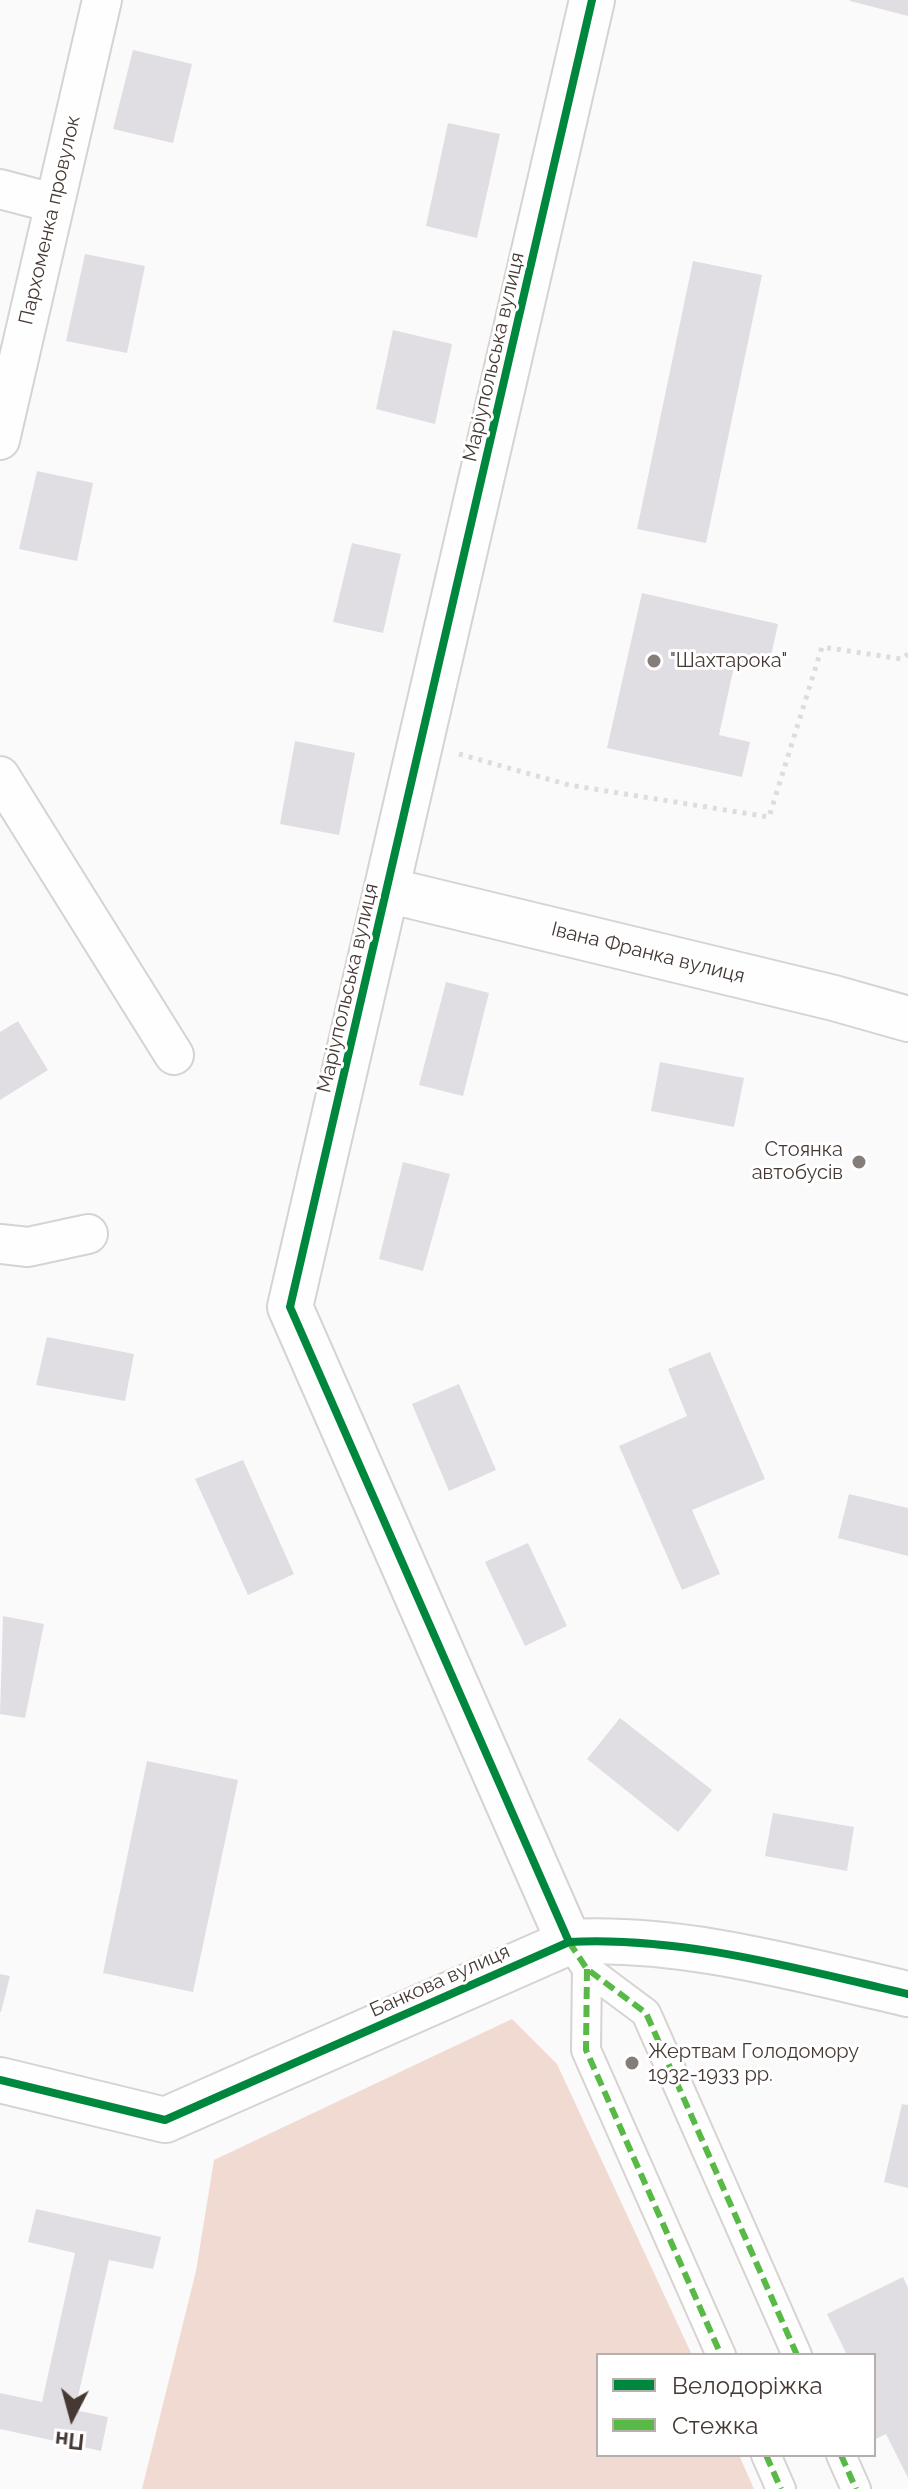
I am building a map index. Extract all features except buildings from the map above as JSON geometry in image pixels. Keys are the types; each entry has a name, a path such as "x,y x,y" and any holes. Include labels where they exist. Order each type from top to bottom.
{"street":[{"name":"Пархоменка провулок","path":"0,440 102,0"},
{"name":"Маріупольська вулиця","path":"578,1955 290,1307 592,0"},
{"path":"0,189 53,203"},
{"path":"0,776 174,1055"},
{"name":"Івана Франка вулиця","path":"387,890 834,998 908,1019"},
{"path":"0,1244 28,1247 88,1234"},
{"name":"Банкова вулиця","path":"0,2080 165,2120 624,1939 774,1964 908,1994"},
{"path":"578,1955 586,2050 720,2353"},
{"path":"578,1955 646,2013 796,2353"},
{"path":"767,2457 781,2489"},
{"path":"842,2457 856,2489"}],"path":[{"path":"422,743 569,785 769,817 822,647 902,659 908,654"}],"shaded area":[{"path":"512,2019 557,2064 691,2353 596,2353 596,2457 740,2457 754,2489 142,2489 196,2271 214,2160"}],"marked path":[{"path":"569,1942 587,1969 646,2013 796,2353"},
{"path":"587,1969 586,2050 720,2353"},
{"path":"767,2457 781,2489"},
{"path":"842,2457 856,2489"}],"cycle path":[{"path":"569,1942 290,1307 592,0"},
{"path":"0,2080 165,2120 569,1942 612,1941 697,1949 908,1994"}],"place":[{"name":"\"Шахтарока\"","path":"654,661"},
{"name":"Стоянка автобусів","path":"859,1162"},
{"name":"Жертвам Голодомору 1932-1933 рр.","path":"632,2063"}]}
